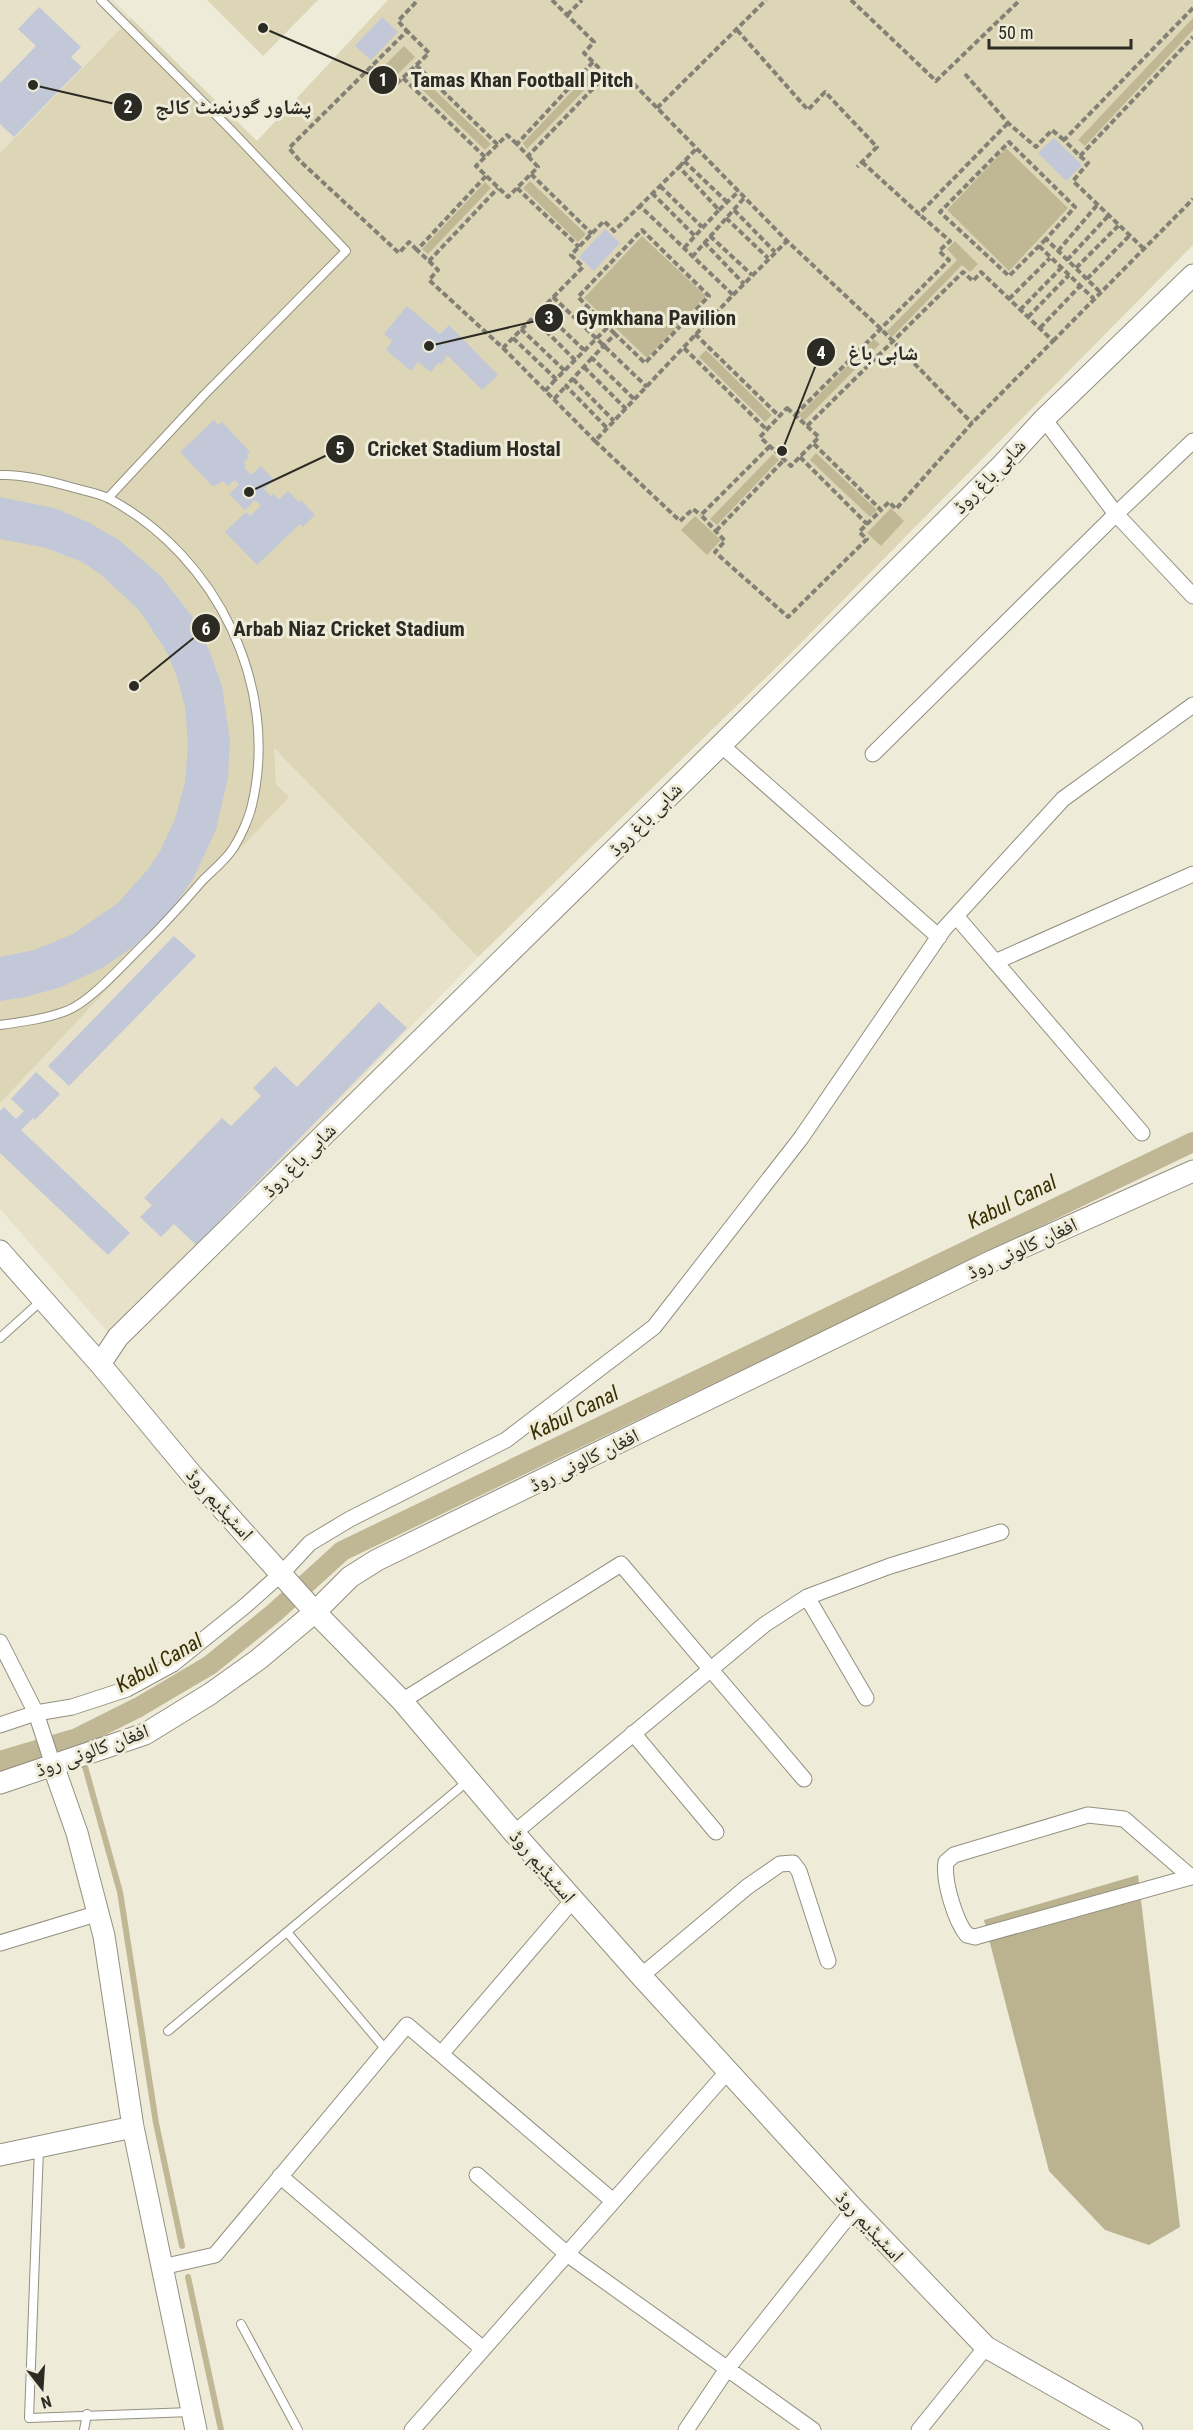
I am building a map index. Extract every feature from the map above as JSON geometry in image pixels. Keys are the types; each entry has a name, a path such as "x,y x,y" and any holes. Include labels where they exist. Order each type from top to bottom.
{"main road":[{"name":"شاہی باغ روڈ","path":"100,1364 118,1337 721,745 1001,466 1044,419 1193,275"},
{"name":"افغان کالونی روڈ","path":"0,1783 54,1761 91,1753 145,1734 210,1694 259,1659 313,1608 350,1577 377,1560 994,1260 1193,1171"},
{"name":"اسٹیڈیم روڈ","path":"0,1251 100,1364 193,1476 313,1608 402,1701 513,1833 641,1976 854,2209 986,2347 1132,2430"},
{"path":"54,1761 99,1913 133,2127 194,2421"},
{"path":"0,2155 133,2127"}],"street":[{"path":"1044,419 1116,514 1193,596"},
{"path":"873,754 1193,441"},
{"path":"0,1725 38,1718 128,1689 173,1664 245,1606 282,1573 310,1543 350,1519 506,1440 654,1327 801,1138 939,937 956,916 1063,799 1193,705"},
{"path":"721,745 939,937"},
{"path":"995,962 1193,874"},
{"path":"956,916 1142,1134"},
{"path":"513,1833 764,1625 807,1597 890,1566 1001,1532"},
{"path":"402,1701 621,1564 804,1779"},
{"path":"807,1597 866,1698"},
{"path":"0,1642 38,1718 54,1761"},
{"path":"633,1733 716,1832"},
{"path":"1088,1815 1124,1819 1192,1877 975,1937 967,1935 960,1928 944,1873 946,1862 954,1855 1088,1815"},
{"path":"641,1976 747,1887 780,1864 793,1863 799,1871 828,1961"},
{"path":"441,2054 573,1900"},
{"path":"0,1943 99,1913"},
{"path":"162,2267 215,2255 407,2025 613,2201"},
{"path":"412,2430 728,2071"},
{"path":"477,2175 567,2254 813,2430"},
{"path":"280,2176 483,2349"},
{"path":"686,2430 727,2368 854,2209"},
{"path":"919,2430 986,2347"}],"lane":[{"path":"101,0 231,130 346,251 204,395 108,498"},
{"path":"0,475 57,483 108,498 142,519 174,545 206,584 223,610 240,647 252,686 258,726 257,767 251,807 234,848 172,916 95,991 68,1011 29,1021 0,1025"},
{"path":"0,1338 42,1300"},
{"path":"168,2031 469,1780"},
{"path":"287,1932 386,2050"},
{"path":"39,2147 29,2418 87,2414 194,2421"},
{"path":"241,2324 298,2430"},
{"path":"84,2430 87,2414"}],"path":[{"path":"370,67 392,88 429,53 398,21 418,0"},
{"path":"552,0 594,42 584,53 615,84 625,75 787,241 881,329 972,423"},
{"path":"567,15 582,0"},
{"path":"657,108 766,0"},
{"path":"851,0 936,81 1020,0"},
{"path":"1064,140 1193,8"},
{"path":"737,30 808,110 825,92 877,147 857,167"},
{"path":"407,31 289,148 300,161 399,253 409,242 429,261 438,270 429,280 503,348 595,441 680,521 693,509 701,515 725,541 715,552 788,617 867,539 859,532 889,502 896,509 972,423 1193,199"},
{"path":"1080,156 1193,37"},
{"path":"517,144 593,62"},
{"path":"416,65 498,145"},
{"path":"965,74 1008,123 1036,147 1052,130 1089,163 1073,181 1143,248"},
{"path":"528,156 606,75"},
{"path":"403,78 485,158"},
{"path":"919,214 1008,123"},
{"path":"507,135 517,144 538,166 508,197 476,166 507,135"},
{"path":"1009,142 1075,207 1046,239 1010,276 940,212 1009,142"},
{"path":"503,348 583,267 571,255 604,221 614,231 696,149"},
{"path":"684,161 727,202"},
{"path":"795,414 949,260 939,251 950,242 862,162"},
{"path":"679,167 719,210"},
{"path":"531,174 592,234"},
{"path":"417,250 486,176"},
{"path":"660,186 703,227"},
{"path":"429,261 498,188"},
{"path":"517,188 579,248"},
{"path":"684,248 739,191"},
{"path":"652,194 695,236"},
{"path":"692,256 745,197"},
{"path":"1058,251 1098,204"},
{"path":"640,206 733,295"},
{"path":"734,210 775,252"},
{"path":"1067,260 1109,215"},
{"path":"726,218 768,258"},
{"path":"1076,268 1119,225"},
{"path":"642,230 709,296 645,363 615,334 578,297 642,230"},
{"path":"1087,279 1130,235"},
{"path":"710,236 752,276"},
{"path":"1046,239 1100,292"},
{"path":"595,441 695,334 787,241"},
{"path":"705,242 744,284"},
{"path":"1039,246 1094,299"},
{"path":"1010,299 1050,258"},
{"path":"1020,310 1061,268"},
{"path":"807,426 894,343 963,272 973,281 981,272 1053,341"},
{"path":"1028,317 1069,275"},
{"path":"1040,328 1080,286"},
{"path":"553,297 647,387"},
{"path":"541,309 584,350"},
{"path":"533,318 576,360"},
{"path":"545,391 608,327"},
{"path":"521,330 565,371"},
{"path":"554,399 615,334"},
{"path":"695,334 779,417"},
{"path":"513,338 556,379"},
{"path":"683,347 766,429"},
{"path":"592,358 635,400"},
{"path":"584,367 626,409"},
{"path":"573,379 614,421"},
{"path":"566,386 607,428"},
{"path":"787,408 795,414 819,437 791,466 760,437 787,408"},
{"path":"813,443 881,510"},
{"path":"701,515 770,446"},
{"path":"800,457 867,524"},
{"path":"716,531 784,460"}],"shaded area":[{"path":"0,0 113,0 131,18 0,153"},
{"path":"207,0 318,0 263,56"},
{"path":"388,0 1193,0 1193,245 787,657 478,957 274,748 276,784 289,797 0,1103 0,153 131,18 257,141"},
{"path":"1193,18 1193,30 1085,146 1078,140"},
{"path":"404,46 415,57 393,79 382,68"},
{"path":"593,69 599,75 527,149 523,143"},
{"path":"417,73 491,144 485,150 411,79"},
{"path":"1006,148 1068,208 1009,271 947,210"},
{"path":"530,181 586,234 578,242 523,188"},
{"path":"485,182 491,188 428,254 422,249"},
{"path":"642,236 706,296 647,358 584,298"},
{"path":"955,241 978,264 970,272 962,265 892,337 886,332 957,260 947,249"},
{"path":"874,339 880,344 804,421 799,415"},
{"path":"706,350 772,415 765,422 699,357"},
{"path":"816,453 877,510 870,517 810,460"},
{"path":"773,454 779,460 717,525 710,519"},
{"path":"891,508 904,521 881,546 867,533"},
{"path":"695,516 721,540 707,555 681,530"},
{"path":"274,748 478,957 112,1337 0,1209 0,1102 288,796 276,784"},
{"path":"1138,1875 1180,2227 1149,2245 1105,2230 1049,2171 984,1920"}],"building":[{"path":"39,7 81,47 71,57 82,67 14,137 0,124 0,83 36,46 18,29"},
{"path":"382,17 398,32 371,60 355,46"},
{"path":"1054,138 1082,165 1066,181 1038,153"},
{"path":"605,229 620,243 594,271 579,257"},
{"path":"407,306 440,334 449,325 498,375 482,390 447,355 442,364 438,363 431,372 418,362 411,371 386,350 392,341 384,334"},
{"path":"214,420 218,425 222,422 250,452 247,454 249,457 244,462 246,465 244,467 251,475 261,466 274,480 264,489 271,496 273,494 279,499 288,491 299,502 301,500 315,515 303,527 300,524 257,565 225,532 246,512 250,516 261,506 255,500 245,510 229,494 239,485 235,480 228,486 223,481 213,487 180,452"},
{"path":"0,497 54,508 88,522 119,540 161,576 194,619 210,652 222,686 230,740 228,777 216,830 193,879 172,909 133,947 102,968 61,987 26,997 0,1001 0,957 34,950 73,934 118,903 148,869 160,851 175,819 185,782 188,745 185,707 176,674 166,651 139,610 100,574 82,562 46,548 0,539"},
{"path":"174,936 196,956 69,1086 48,1066"},
{"path":"379,1002 407,1028 196,1245 174,1224 161,1237 140,1217 152,1205 144,1198 222,1118 231,1126 261,1096 253,1088 275,1066 297,1087"},
{"path":"36,1072 60,1094 35,1120 33,1118 21,1130 130,1233 108,1255 0,1153 0,1111 4,1107 16,1119 24,1111 11,1099"}],"waterway":[{"name":"Kabul Canal","path":"0,1761 77,1738 139,1707 210,1665 274,1613 342,1551 1193,1142"},
{"path":"77,1738 120,1892 156,2123 182,2246"},
{"path":"188,2277 221,2430"}],"place":[{"name":"Tamas Khan Football Pitch","path":"263,28"},
{"name":"پشاور گورنمنٹ کالج","path":"33,85"},
{"name":"Gymkhana Pavilion","path":"429,346"},
{"name":"شاہی باغ","path":"782,451"},
{"name":"Cricket Stadium Hostal","path":"249,492"},
{"name":"Arbab Niaz Cricket Stadium","path":"134,686"}]}
